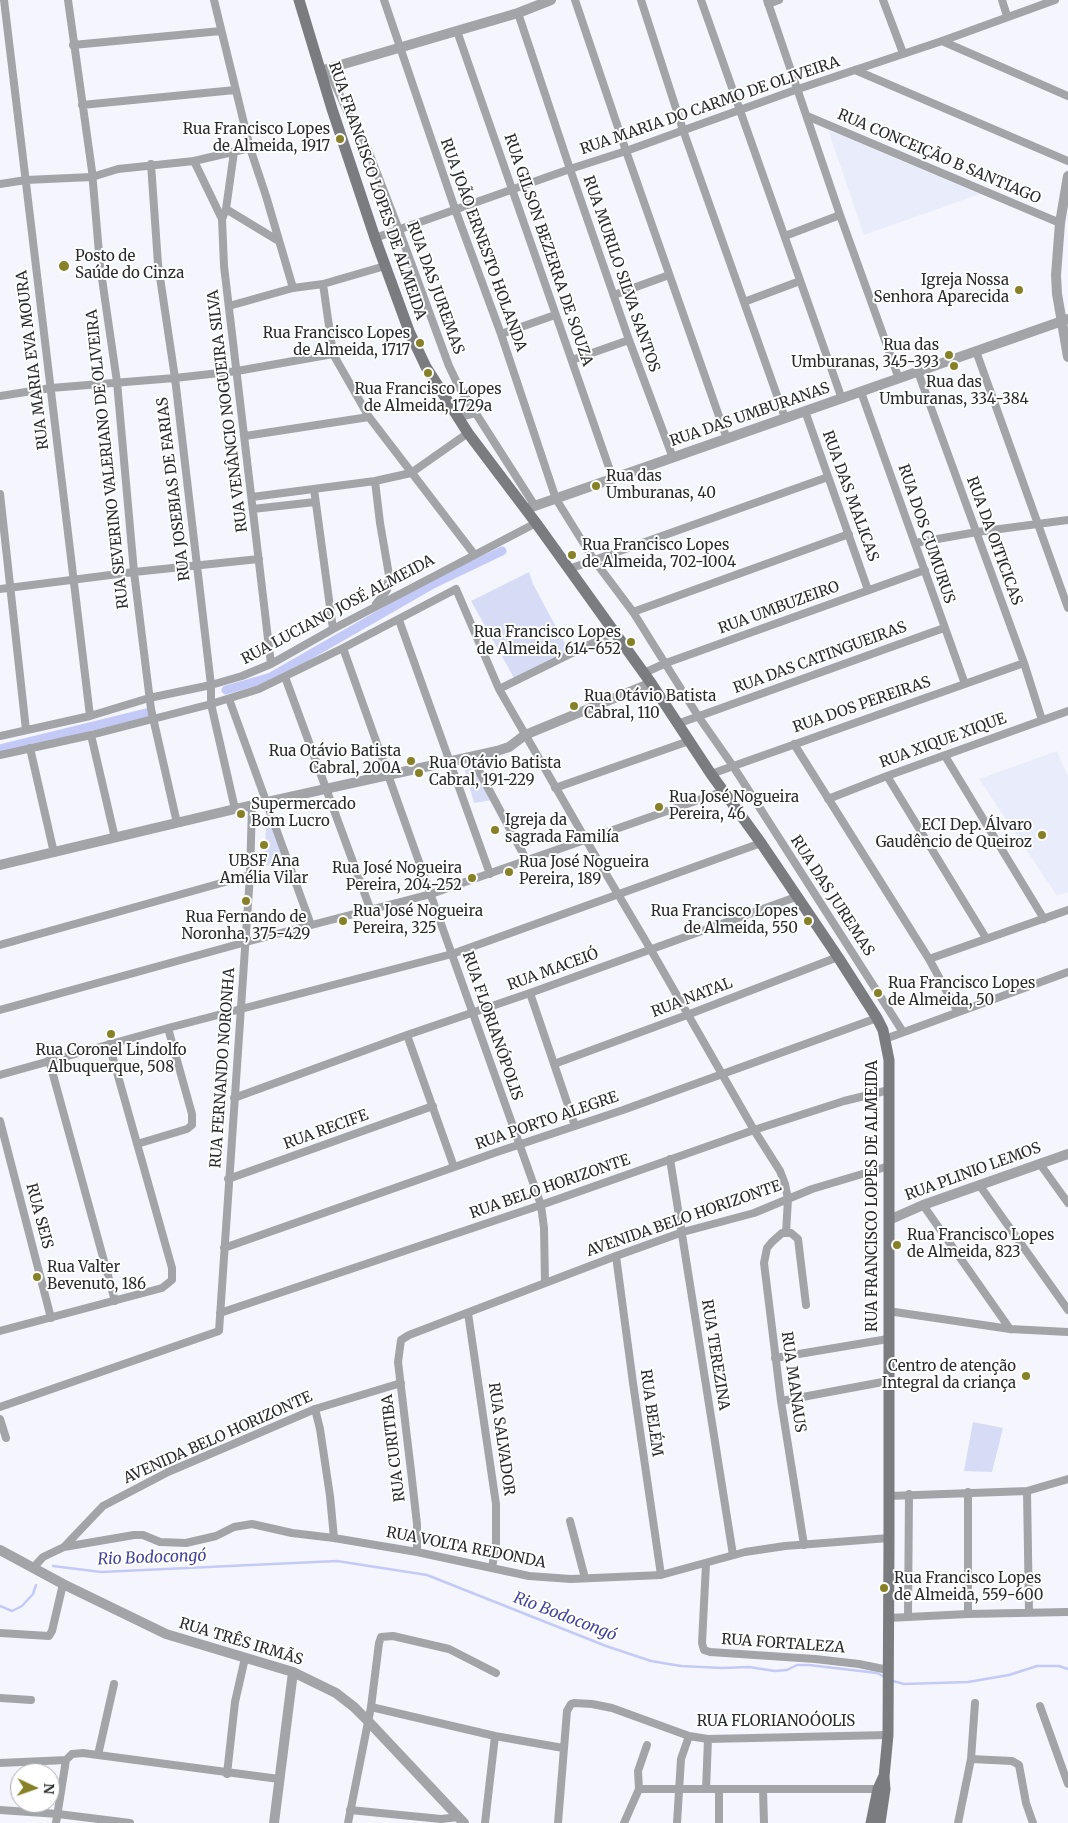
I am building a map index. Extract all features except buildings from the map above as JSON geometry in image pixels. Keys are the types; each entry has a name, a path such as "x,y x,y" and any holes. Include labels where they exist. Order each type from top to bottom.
{"main road":[{"name":"RUA FRANCISCO LOPES DE ALMEIDA","path":"299,0 324,70 375,238 409,331 426,367 468,433 530,508 536,523 651,683 710,774 724,791 838,956 877,1018 885,1038 889,1060 888,1734 884,1777 872,1823"},
{"name":"RUA FRANCISCO LOPES DE ALMEIDA","path":"880,1823 881,1789"}],"street":[{"name":"RUA MARIA EVA MOURA","path":"4,0 90,716"},
{"name":"RUA SEVERINO VALERIANO DE OLIVEIRA","path":"68,0 92,177 100,265 117,382 134,572 149,698 177,823"},
{"path":"214,0 250,148 293,288"},
{"name":"RUA JOÃO ERNESTO HOLANDA","path":"384,0 455,209 501,334 556,499"},
{"path":"324,70 518,13 551,0"},
{"path":"575,0 669,275 728,439"},
{"path":"641,0 684,130 785,418"},
{"path":"701,0 842,399"},
{"path":"779,0 768,2 840,215 899,379"},
{"path":"884,0 903,53"},
{"path":"1002,0 1007,16"},
{"name":"RUA MARIA DO CARMO DE OLIVEIRA","path":"375,238 1055,0"},
{"name":"RUA MURILO SILVA SANTOS","path":"518,13 629,340 672,458"},
{"path":"74,46 221,31"},
{"name":"RUA GILSON BEZERRA DE SOUZA","path":"457,31 613,479"},
{"path":"942,41 1068,96"},
{"name":"RUA DAS JUREMAS","path":"324,70 368,150 449,366 459,387 476,413 530,508"},
{"path":"855,70 1068,161"},
{"path":"82,105 235,90"},
{"name":"RUA CONCEIÇÃO B SANTIAGO","path":"807,116 1060,223"},
{"path":"0,184 26,180 92,177 118,169 194,161 250,148"},
{"path":"222,220 226,210 234,152"},
{"name":"RUA VENÂNCIO NOGUEIRA SILVA","path":"194,161 222,220 224,266 271,664"},
{"name":"RUA JOSEBIAS DE FARIAS","path":"152,164 158,264 197,566 211,685 211,704 235,809"},
{"path":"1068,176 1060,223 1056,275 1065,320 1068,357"},
{"path":"226,210 278,240"},
{"path":"785,236 840,215"},
{"path":"230,306 293,288 324,284 385,266"},
{"path":"614,295 669,275"},
{"path":"744,302 800,281"},
{"path":"324,284 333,354 369,417 474,554"},
{"path":"501,334 555,315"},
{"name":"RUA DAS UMBURANAS","path":"530,508 1065,320"},
{"path":"572,360 629,340"},
{"path":"976,351 1068,608"},
{"path":"0,396 51,388 237,371 333,354"},
{"name":"RUA DA OITICICAS","path":"918,372 1024,663 1042,720"},
{"name":"RUA DOS CUMURUS","path":"861,392 965,684"},
{"name":"RUA DAS MALICAS","path":"805,412 868,590"},
{"path":"457,418 476,413"},
{"path":"245,436 369,417"},
{"path":"252,497 375,482 411,473 468,433"},
{"path":"569,569 828,477"},
{"path":"372,608 387,590 389,575 375,482"},
{"path":"314,489 332,629"},
{"path":"0,494 12,587 26,730"},
{"name":"RUA DAS JUREMAS","path":"556,499 594,560 633,612 698,716 733,766 903,1032"},
{"path":"253,509 315,502"},
{"path":"915,543 977,532 1068,520"},
{"name":"RUA LUCIANO JOSÉ ALMEIDA","path":"0,736 90,716 149,698 211,685 242,676 271,664 332,629 536,523"},
{"path":"633,612 849,534"},
{"path":"0,588 74,581 134,572 259,560"},
{"name":"RUA UMBUZEIRO","path":"644,673 666,663 925,570"},
{"path":"0,755 153,719 259,689 399,620 456,589 499,689 754,1130 780,1171 788,1199 786,1233 795,1235 798,1239 806,1305"},
{"path":"399,620 490,874"},
{"name":"RUA DAS CATINGUEIRAS","path":"677,724 944,628"},
{"path":"499,689 615,632"},
{"name":"RUA FLORIANÓPOLIS","path":"343,648 541,1205 544,1228 545,1282"},
{"name":"RUA DOS PEREIRAS","path":"710,774 1024,663"},
{"path":"285,677 371,911"},
{"path":"0,865 54,854 235,809 472,758 509,747 525,735 651,683"},
{"path":"229,699 311,925"},
{"name":"RUA XIQUE XIQUE","path":"828,799 1068,711"},
{"path":"91,734 115,838"},
{"path":"555,788 689,741"},
{"path":"794,744 929,959 958,1012"},
{"path":"30,748 54,854"},
{"path":"945,756 1044,919"},
{"path":"472,758 528,860"},
{"path":"887,776 986,938"},
{"path":"0,1010 246,942 431,894 724,791"},
{"name":"RUA FERNANDO NORONHA","path":"0,1407 218,1331 246,942 252,806"},
{"path":"0,1075 168,1028 452,954 761,844"},
{"path":"0,945 250,875"},
{"name":"RUA MACEIÓ","path":"234,1098 796,897"},
{"path":"929,959 1068,910"},
{"name":"RUA NATAL","path":"554,1064 838,956"},
{"path":"885,1038 1068,972"},
{"path":"530,993 575,1126"},
{"name":"RUA PORTO ALEGRE","path":"224,1248 723,1074 877,1018"},
{"path":"137,1144 190,1128 193,1121 168,1028"},
{"path":"407,1035 454,1168"},
{"path":"0,1332 162,1288 172,1280 172,1268 109,1044"},
{"path":"49,1060 115,1301"},
{"name":"RUA BELO HORIZONTE","path":"220,1313 541,1205 754,1130 844,1101 889,1090"},
{"name":"RUA RECIFE","path":"228,1179 433,1106"},
{"name":"RUA SEIS","path":"0,1123 51,1318"},
{"name":"RUA PLINIO LEMOS","path":"889,1220 923,1205 1068,1154"},
{"name":"RUA TEREZINA","path":"670,1159 733,1555"},
{"path":"1040,1164 1068,1203"},
{"name":"AVENIDA BELO HORIZONTE","path":"545,1282 683,1232 754,1213 812,1189 889,1166"},
{"path":"980,1186 1068,1310"},
{"path":"923,1205 1010,1329"},
{"name":"RUA MANAUS","path":"786,1233 778,1235 772,1242 764,1255 764,1263 781,1401 804,1544"},
{"name":"RUA BELÉM","path":"616,1256 661,1575"},
{"path":"468,1313 545,1282"},
{"path":"888,1311 1010,1329 1068,1332"},
{"name":"RUA CURITIBA","path":"417,1552 414,1497 398,1362 401,1340 468,1313"},
{"name":"RUA SALVADOR","path":"468,1313 496,1504 496,1543 492,1568"},
{"path":"775,1358 888,1339"},
{"path":"781,1401 888,1381"},
{"name":"AVENIDA BELO HORIZONTE","path":"64,1547 94,1514 114,1499 168,1472 315,1409 400,1384"},
{"path":"315,1409 320,1429 330,1496 334,1538"},
{"path":"0,1419 6,1438"},
{"path":"889,1496 1027,1491 1068,1479"},
{"path":"1027,1491 1029,1612"},
{"path":"968,1492 968,1614"},
{"path":"908,1617 909,1494"},
{"path":"570,1521 585,1578"},
{"name":"RUA VOLTA REDONDA","path":"64,1547 134,1535 143,1535 160,1542 186,1543 216,1536 234,1528 252,1524 292,1533 417,1552 529,1576 571,1579 661,1575 733,1555 764,1549 889,1538"},
{"path":"34,1569 43,1557 64,1547"},
{"name":"RUA TRÊS IRMÃS","path":"0,1550 63,1584 166,1634 293,1672 336,1693 368,1721 462,1820"},
{"name":"RUA FORTALEZA","path":"706,1564 702,1643 704,1650 842,1662 888,1674"},
{"path":"0,1633 49,1636 52,1632 63,1584"},
{"path":"888,1618 1068,1612"},
{"path":"348,1823 371,1707 380,1639 386,1636 393,1636 449,1649 496,1673"},
{"path":"227,1774 235,1702 245,1658"},
{"path":"274,1823 293,1672"},
{"path":"98,1755 114,1684"},
{"path":"0,1698 31,1700"},
{"name":"RUA FLORIANOÓOLIS","path":"564,1748 567,1711 571,1704 580,1702 620,1710 689,1736 708,1739 888,1734"},
{"path":"958,1823 971,1759 975,1703"},
{"path":"1040,1706 1068,1784"},
{"path":"371,1707 495,1736 564,1748 558,1823"},
{"path":"485,1823 495,1736"},
{"path":"677,1823 681,1758 689,1736"},
{"path":"706,1789 708,1739"},
{"path":"624,1823 639,1789 638,1771 647,1745"},
{"path":"56,1823 66,1760 76,1753 227,1774 279,1779"},
{"path":"971,1759 1012,1761 1016,1763 1020,1768 1026,1803 1033,1823"},
{"path":"0,1763 66,1760"},
{"path":"639,1789 881,1789"},
{"path":"719,1789 719,1823"},
{"path":"763,1789 764,1823"},
{"path":"0,1810 58,1814 130,1823"},
{"path":"350,1810 462,1820"}],"shaded area":[{"path":"828,130 980,194 864,235"},
{"path":"529,572 533,584 570,653 514,678 471,601"},
{"name":"ECI Dep. Álvaro Gaudêncio de Queiroz","path":"1057,751 1068,777 1068,892 1057,896 979,779"},
{"path":"474,764 492,800 474,803 464,768"},
{"path":"268,808 288,864 263,866"},
{"path":"973,1422 1003,1428 992,1472 964,1471"}],"waterway":[{"path":"226,690 271,677 431,585 502,551"},
{"path":"0,749 150,712"},
{"name":"Rio Bodocongó","path":"53,1566 101,1572 337,1561 427,1575 606,1646 651,1661 681,1666 749,1667 775,1671 787,1670 797,1665 809,1665 877,1673 885,1677"},
{"name":"Rio Bodocongó","path":"0,1606 12,1611 22,1606 33,1594 36,1585"},
{"name":"Rio Bodocongó","path":"893,1681 904,1684 968,1682 1009,1675 1037,1666 1059,1666 1068,1669"}],"place":[{"name":"Rua Francisco Lopes de Almeida, 1917","path":"340,139"},
{"name":"Posto de Saúde do Cinza","path":"64,266"},
{"name":"Igreja Nossa Senhora Aparecida","path":"1019,290"},
{"name":"Rua Francisco Lopes de Almeida, 1717","path":"420,343"},
{"name":"Rua das Umburanas, 345-393","path":"949,355"},
{"name":"Rua das Umburanas, 334-384","path":"954,366"},
{"name":"Rua Francisco Lopes de Almeida, 1729a","path":"428,373"},
{"name":"Rua das Umburanas, 40","path":"596,486"},
{"name":"Rua Francisco Lopes de Almeida, 702-1004","path":"572,555"},
{"name":"Rua Francisco Lopes de Almeida, 614-652","path":"631,642"},
{"name":"Rua Otávio Batista Cabral, 110","path":"574,706"},
{"name":"Rua Otávio Batista Cabral, 200A","path":"411,761"},
{"name":"Rua Otávio Batista Cabral, 191-229","path":"419,773"},
{"name":"Rua José Nogueira Pereira, 46","path":"659,807"},
{"name":"Supermercado Bom Lucro","path":"241,814"},
{"name":"Igreja da sagrada Familía","path":"495,830"},
{"name":"ECI Dep. Álvaro Gaudêncio de Queiroz","path":"1042,835"},
{"name":"UBSF Ana Amélia Vilar","path":"264,845"},
{"name":"Rua José Nogueira Pereira, 189","path":"509,872"},
{"name":"Rua José Nogueira Pereira, 204-252","path":"472,878"},
{"name":"Rua Fernando de Noronha, 375-429","path":"246,901"},
{"name":"Rua José Nogueira Pereira, 325","path":"343,921"},
{"name":"Rua Francisco Lopes de Almeida, 550","path":"808,921"},
{"name":"Rua Francisco Lopes de Almeida, 50","path":"878,993"},
{"name":"Rua Coronel Lindolfo Albuquerque, 508","path":"111,1034"},
{"name":"Rua Francisco Lopes de Almeida, 823","path":"897,1245"},
{"name":"Rua Valter Bevenuto, 186","path":"37,1277"},
{"name":"Centro de atenção Integral da criança","path":"1026,1376"},
{"name":"Rua Francisco Lopes de Almeida, 559-600","path":"884,1588"}]}
